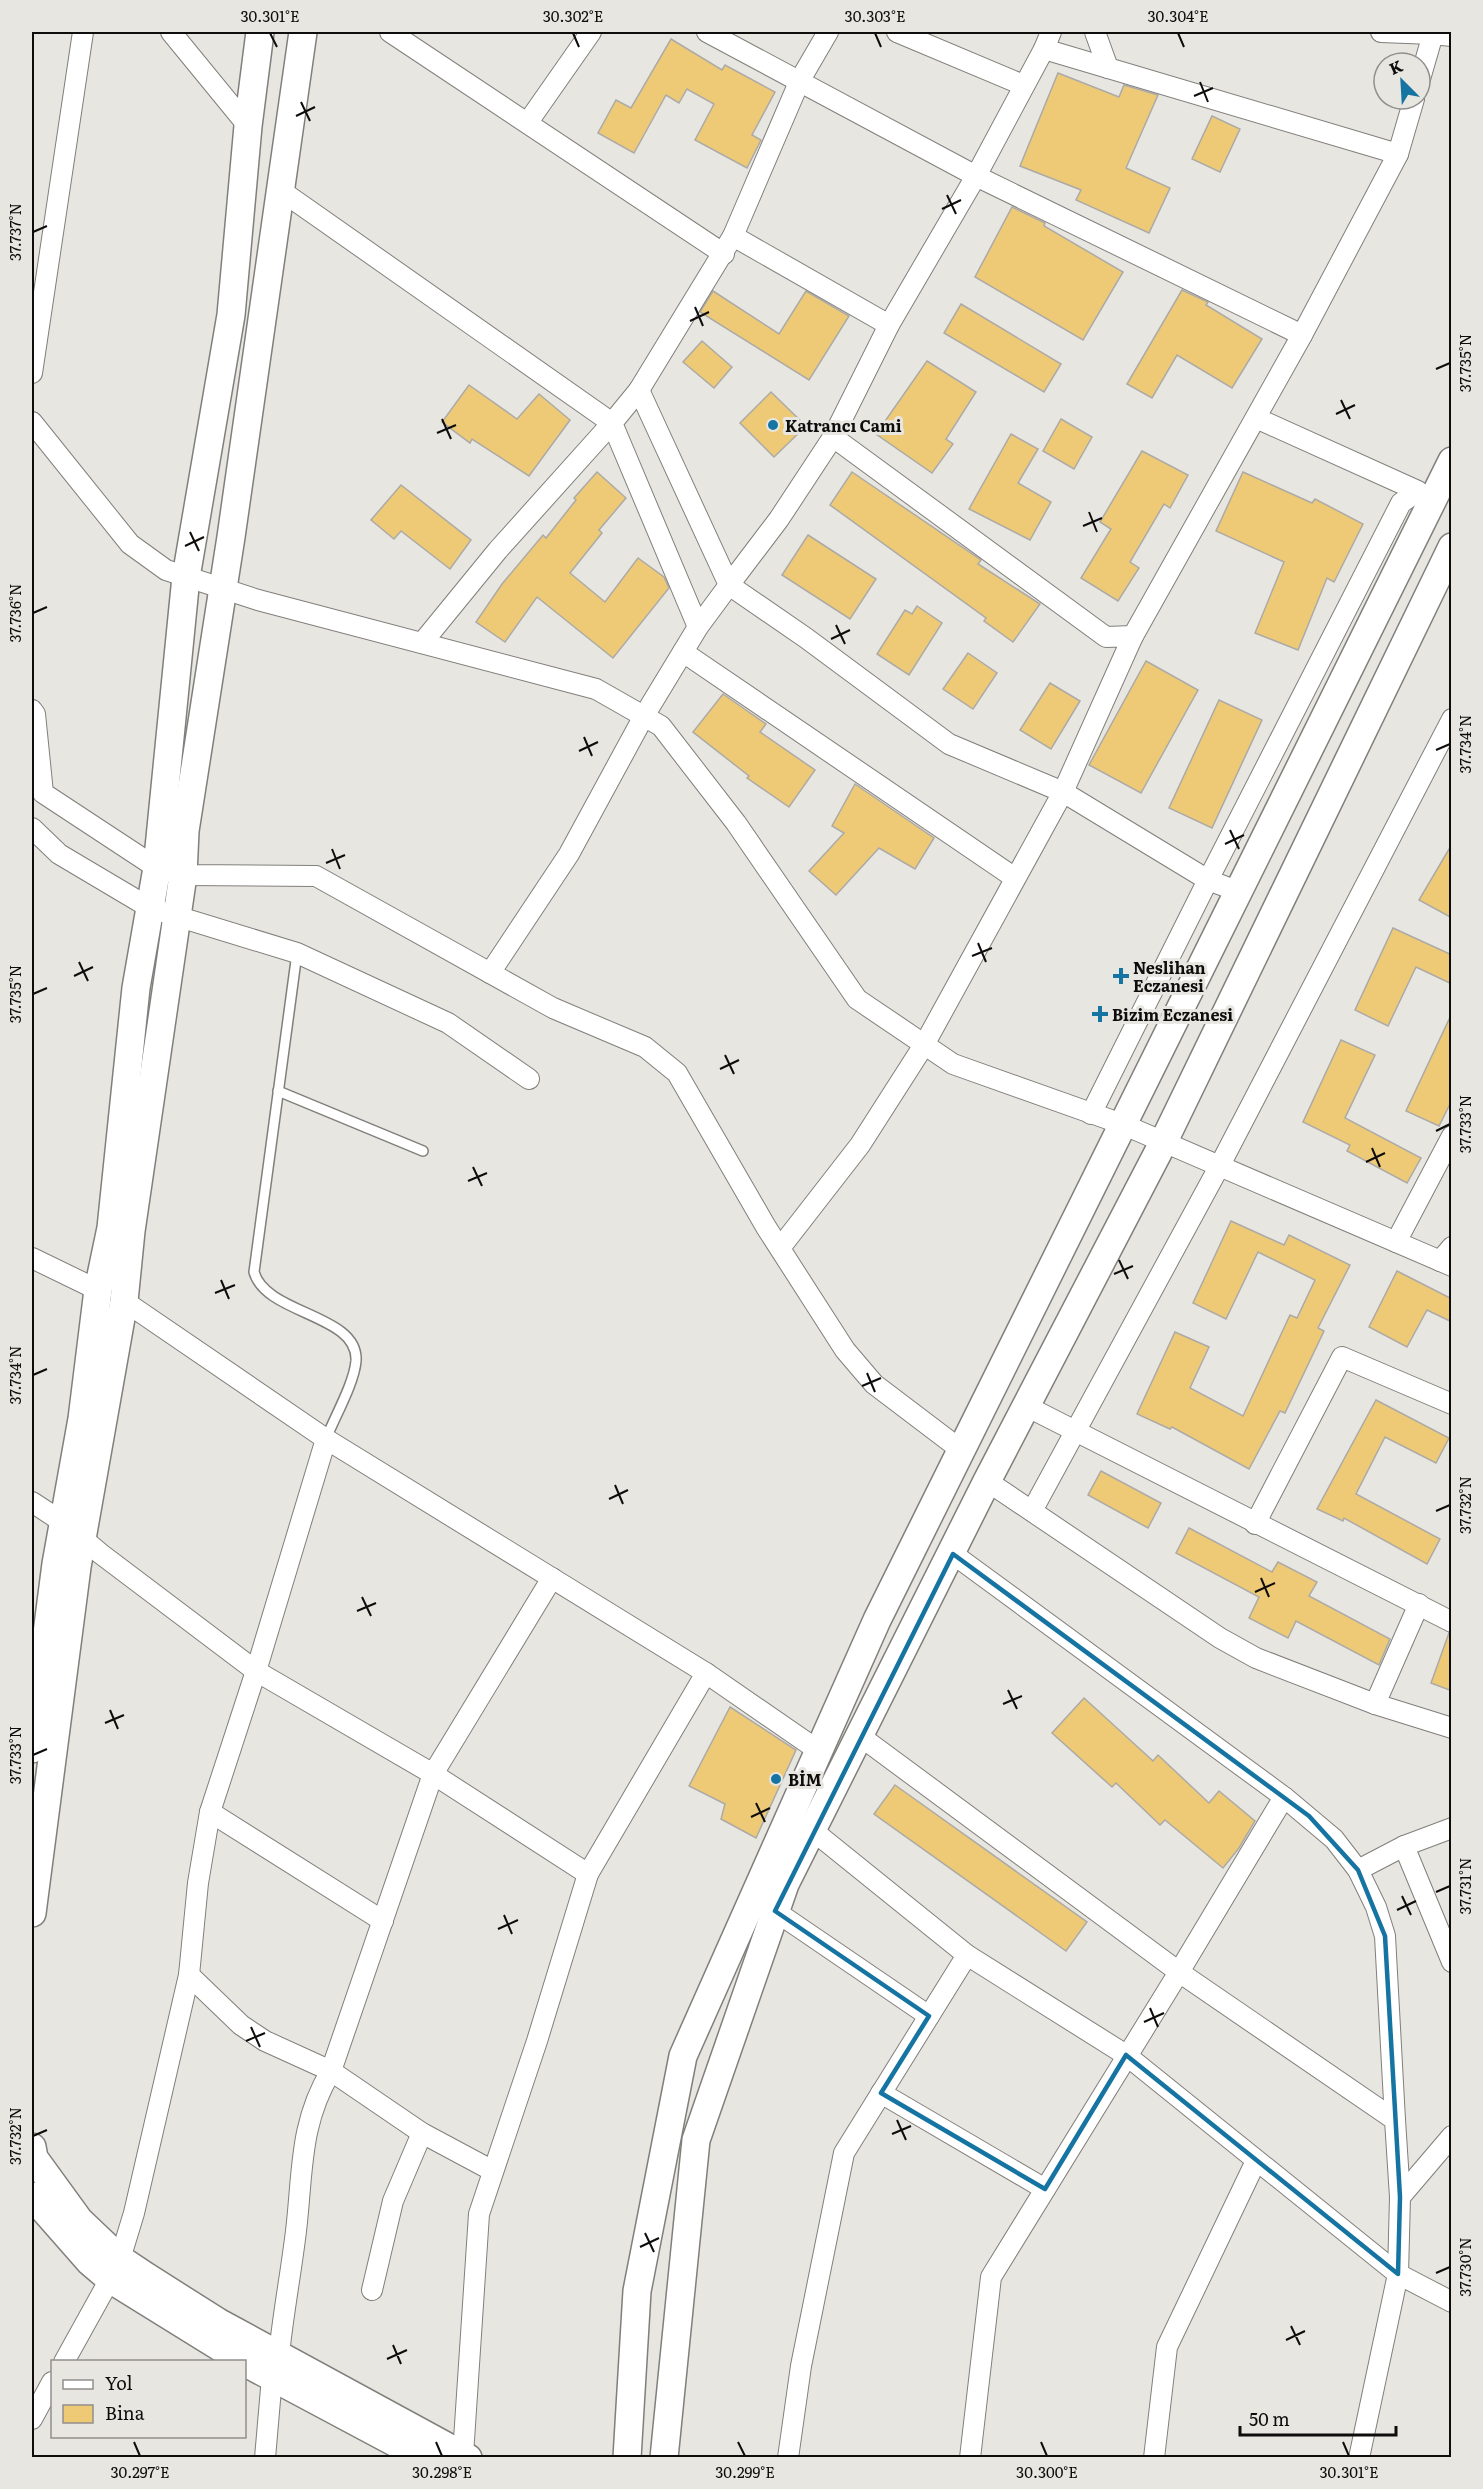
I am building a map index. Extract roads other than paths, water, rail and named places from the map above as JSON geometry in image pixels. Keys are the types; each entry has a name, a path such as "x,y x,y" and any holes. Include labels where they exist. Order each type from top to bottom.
{"street":[{"path":"32,372 83,32"},
{"path":"171,32 248,126"},
{"path":"32,1913 73,1530 82,1419 98,1290 111,1228 136,988 157,868 186,577 231,315 248,126 260,32"},
{"path":"32,1749 73,1530 124,1301 131,1231 178,915 185,831 223,587 303,32"},
{"path":"390,32 723,254"},
{"path":"528,122 591,32"},
{"path":"707,32 976,176 1302,335"},
{"path":"422,643 498,550 639,390 733,236 800,80 828,32"},
{"path":"897,32 1023,85"},
{"path":"1095,32 1108,68"},
{"path":"1381,32 1440,34 1432,52"},
{"path":"490,972 569,854 644,716 698,627 779,519 833,437 889,325 976,176 1047,40 1108,68 1398,153"},
{"path":"780,1248 860,1145 924,1045 1063,792 1133,636 1302,335 1398,153 1410,111"},
{"path":"280,190 612,423 698,627"},
{"path":"733,236 889,325"},
{"path":"639,390 729,585 806,638 949,744 1063,792 1208,880 1237,891"},
{"path":"1091,1114 1401,503 1418,491 1256,418"},
{"path":"32,422 130,544 166,570 258,600 596,689 661,726 736,823 857,999 953,1064 1122,1124 1396,1242 1448,1258"},
{"path":"833,437 1106,637 1133,636"},
{"path":"627,2457 637,2291 683,2056 877,1620 1452,461"},
{"path":"664,2457 696,2140 785,1884 953,1554 987,1481 1028,1407 1163,1143 1452,547"},
{"path":"683,652 1015,878"},
{"path":"32,710 35,714 43,793 157,868 183,875 316,876 553,1008 645,1047 677,1073 780,1248 845,1350 874,1384 961,1450"},
{"path":"1032,1511 1077,1432 1219,1167 1452,719"},
{"path":"32,828 59,854 150,908 297,953 448,1023 529,1079"},
{"path":"1396,1242 1452,1136"},
{"path":"32,1258 98,1290"},
{"path":"124,1301 326,1439 706,1673 819,1751"},
{"path":"1255,1524 1342,1357 1452,1404"},
{"path":"1028,1407 1452,1622"},
{"path":"65,2360 115,2269 134,2213 189,1976 198,1883 210,1812 256,1671 326,1439"},
{"path":"987,1481 1229,1643 1256,1658 1375,1704 1452,1728"},
{"path":"32,1502 73,1530 256,1671 433,1774 588,1874"},
{"path":"953,1554 1284,1797 1334,1839 1358,1870 1376,1907 1385,1936 1400,2197 1398,2274 1359,2457"},
{"path":"265,2457 275,2366 296,2231 301,2159 315,2097 331,2071 433,1774 552,1578"},
{"path":"1375,1704 1419,1604"},
{"path":"246,2362 275,2366 465,2456 479,2214 537,2041 588,1874 706,1673"},
{"path":"860,1736 1179,1972 1395,2120"},
{"path":"970,2457 991,2277 1284,1797"},
{"path":"210,1812 382,1922"},
{"path":"1358,1870 1404,1846 1452,1828"},
{"path":"812,1830 967,1955 1126,2055 1398,2274 1452,2302"},
{"path":"1404,1846 1452,1962"},
{"path":"775,1911 929,2016"},
{"path":"788,2457 801,2366 844,2154 967,1955"},
{"path":"189,1976 241,2025 265,2041 331,2071 422,2133 493,2171"},
{"path":"881,2093 1045,2189"},
{"path":"372,2290 393,2201 422,2133"},
{"path":"1400,2197 1452,2136"},
{"path":"32,2155 115,2269 241,2360"},
{"path":"1154,2457 1167,2347 1256,2161"},
{"path":"32,2196 90,2262 115,2269 218,2322 275,2366 424,2457"},
{"path":"32,2419 51,2384"}],"lane":[{"path":"297,953 254,1272 263,1290 344,1333 355,1349 355,1368 326,1439"},
{"path":"278,1091 423,1151"}],"place":[{"name":"Katrancı Cami","path":"773,425"},
{"name":"Neslihan Eczanesi","path":"1121,976"},
{"name":"Bizim Eczanesi","path":"1100,1014"},
{"name":"BİM","path":"776,1779"}]}
